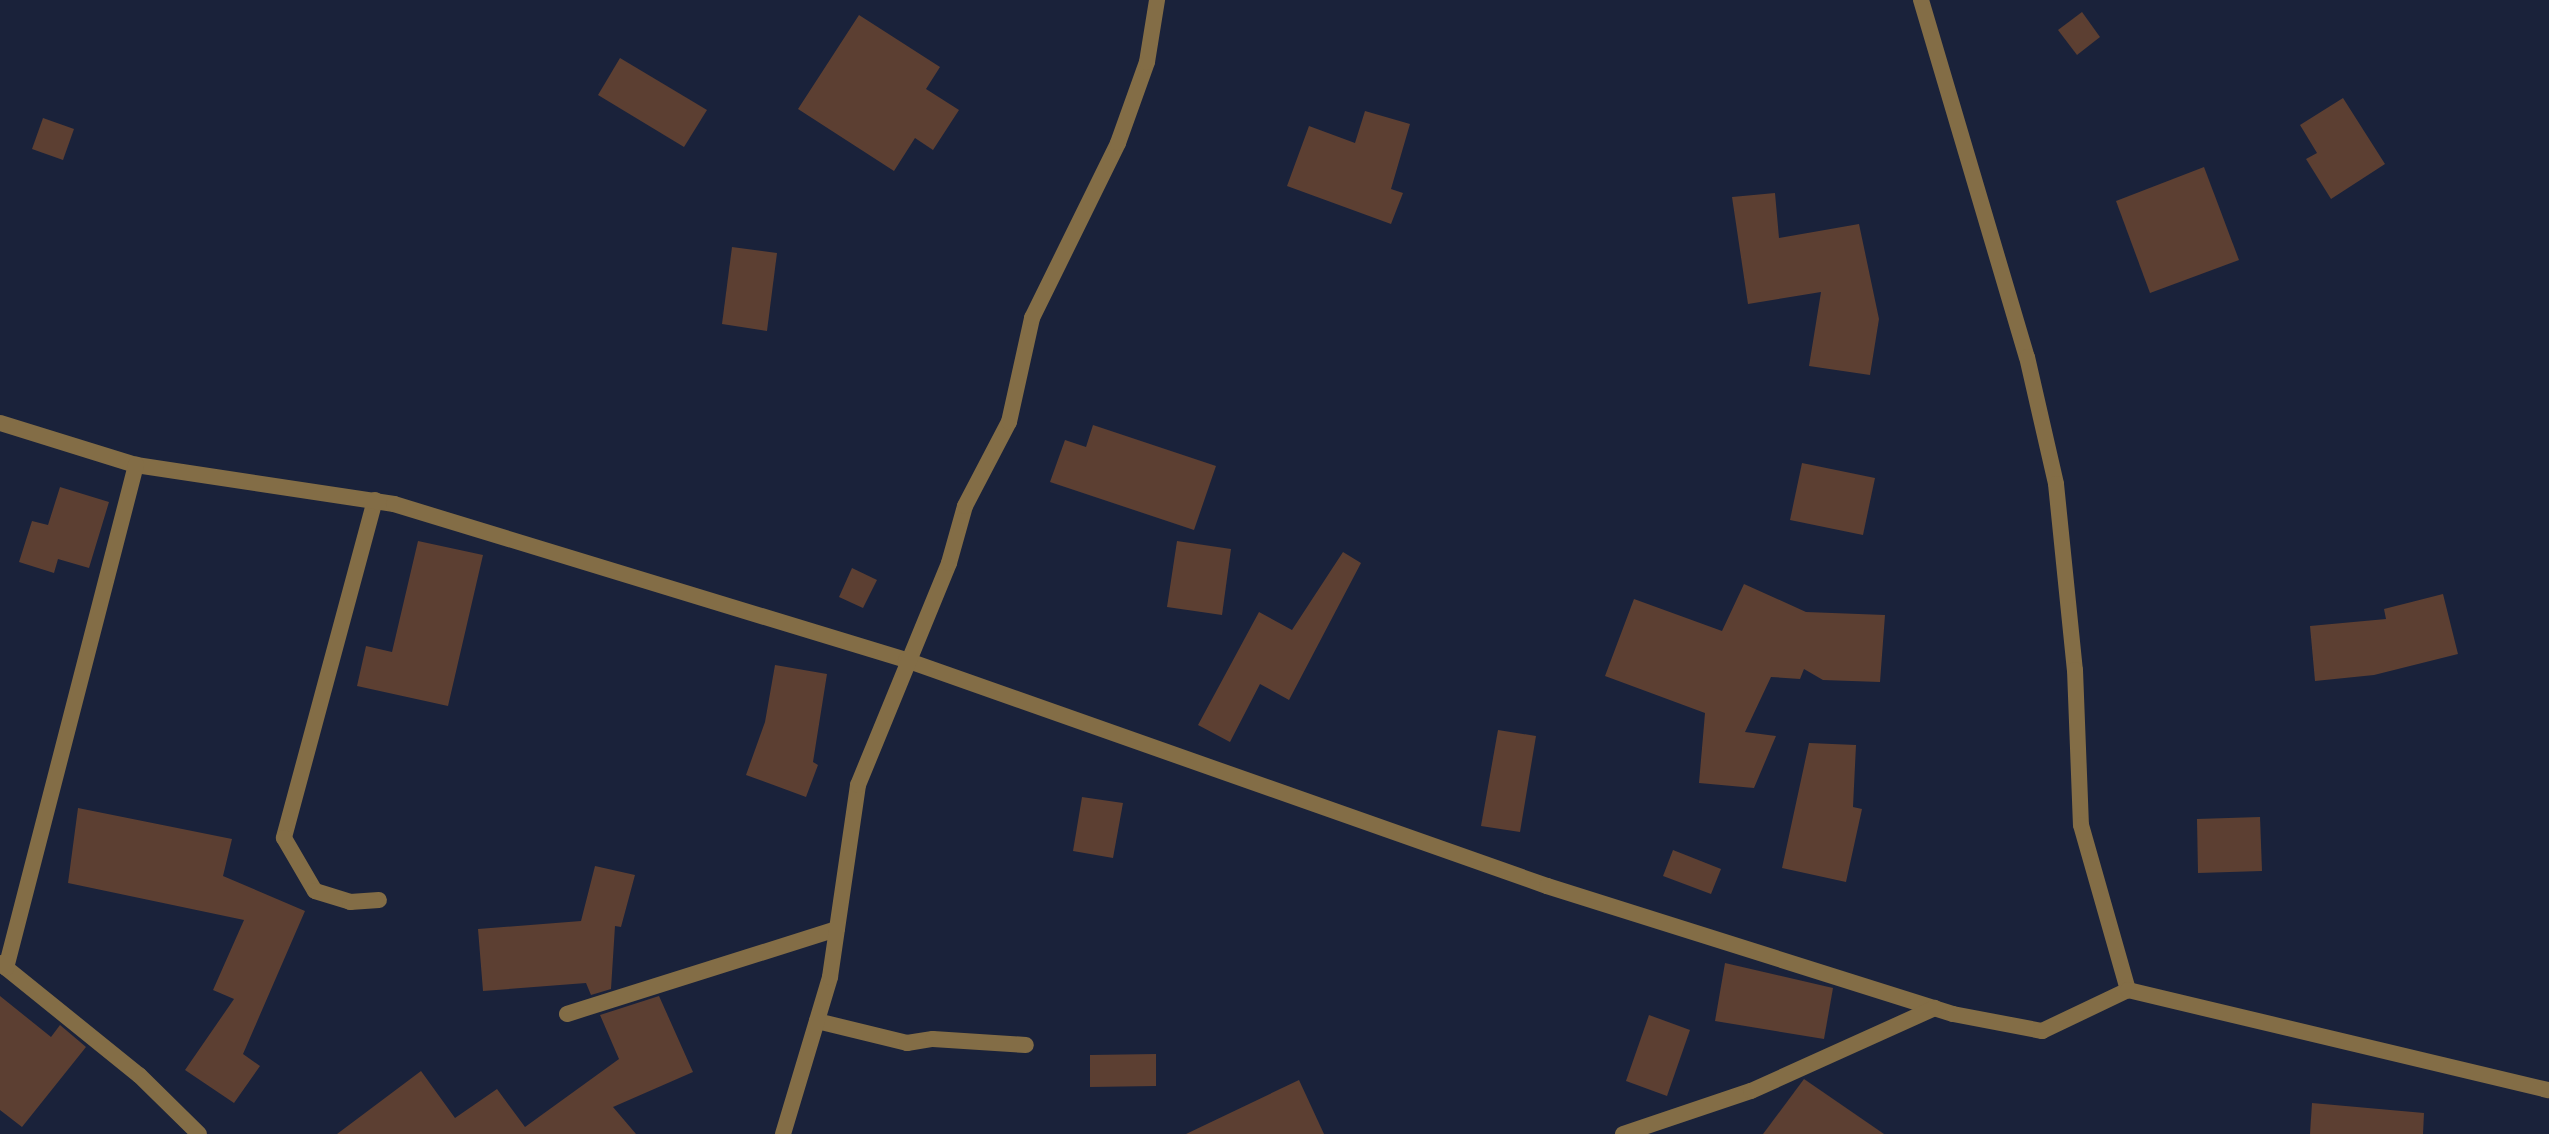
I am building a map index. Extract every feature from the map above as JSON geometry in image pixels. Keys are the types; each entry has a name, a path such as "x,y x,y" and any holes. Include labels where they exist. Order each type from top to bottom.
{"street":[{"path":"783,1134 817,1021 837,929 858,785 906,660 949,563 965,506 1009,422 1032,318 1118,143 1147,62 1157,0"},
{"path":"1921,0 2027,357 2056,484 2075,670 2081,825 2128,990"},
{"path":"0,423 136,465 375,500 906,660 1547,886 1935,1008 2042,1031 2128,990 2549,1090"},
{"path":"136,465 3,966 139,1075 199,1134"},
{"path":"375,500 284,838 315,891 350,902 379,900"},
{"path":"567,1014 837,929"},
{"path":"1623,1134 1751,1091 1935,1008"},
{"path":"817,1021 907,1043 933,1039 1026,1045"}],"building":[{"path":"2082,12 2100,37 2077,55 2058,30"},
{"path":"859,15 940,67 926,89 959,110 933,150 915,138 894,171 798,109"},
{"path":"620,58 707,110 684,147 598,95"},
{"path":"2343,98 2385,164 2331,199 2306,159 2317,153 2300,125"},
{"path":"1365,111 1410,124 1391,189 1403,193 1391,224 1287,186 1309,126 1355,143"},
{"path":"43,118 74,129 63,160 32,149"},
{"path":"2204,167 2239,260 2150,293 2116,201"},
{"path":"1775,193 1779,238 1859,224 1879,319 1870,375 1809,366 1821,292 1748,304 1732,197"},
{"path":"732,247 777,253 767,331 722,324"},
{"path":"1093,425 1216,466 1194,530 1050,482 1065,440 1086,447"},
{"path":"1802,463 1875,478 1863,535 1790,520"},
{"path":"60,487 109,502 89,568 58,559 54,573 19,562 32,521 48,525"},
{"path":"418,541 483,555 448,706 357,686 366,646 392,652"},
{"path":"1177,541 1231,549 1222,615 1167,607"},
{"path":"1343,552 1361,563 1289,700 1260,684 1230,742 1198,725 1259,612 1292,630"},
{"path":"852,568 877,580 863,608 839,597"},
{"path":"1744,584 1806,612 1885,615 1880,682 1823,680 1804,669 1800,679 1771,677 1745,732 1776,736 1754,788 1699,783 1705,713 1605,676 1634,599 1722,631"},
{"path":"2443,594 2458,654 2374,675 2315,681 2310,626 2386,619 2384,609"},
{"path":"775,665 827,674 813,762 818,765 806,797 746,775 765,722"},
{"path":"1498,730 1536,736 1520,832 1481,826"},
{"path":"1809,743 1856,745 1853,807 1862,809 1846,882 1782,868"},
{"path":"1082,797 1123,803 1113,858 1073,851"},
{"path":"78,808 232,839 223,876 305,911 243,1054 260,1066 234,1103 185,1070 234,999 213,990 244,920 68,883"},
{"path":"2260,817 2262,871 2198,873 2197,819"},
{"path":"1673,850 1721,869 1711,894 1663,876"},
{"path":"595,866 635,875 621,927 615,926 611,989 591,995 586,983 483,991 478,929 581,921"},
{"path":"1725,963 1833,988 1824,1039 1715,1021"},
{"path":"0,996 51,1037 60,1025 86,1047 22,1127 0,1110"},
{"path":"659,996 693,1072 613,1107 636,1134 337,1134 421,1071 455,1118 497,1089 525,1127 619,1059 600,1015"},
{"path":"1649,1015 1690,1030 1667,1096 1626,1081"},
{"path":"1156,1054 1156,1086 1090,1087 1090,1055"},
{"path":"1804,1079 1884,1134 1763,1134"},
{"path":"1299,1080 1324,1134 1186,1134"},
{"path":"2312,1103 2424,1113 2423,1134 2310,1134"}]}
